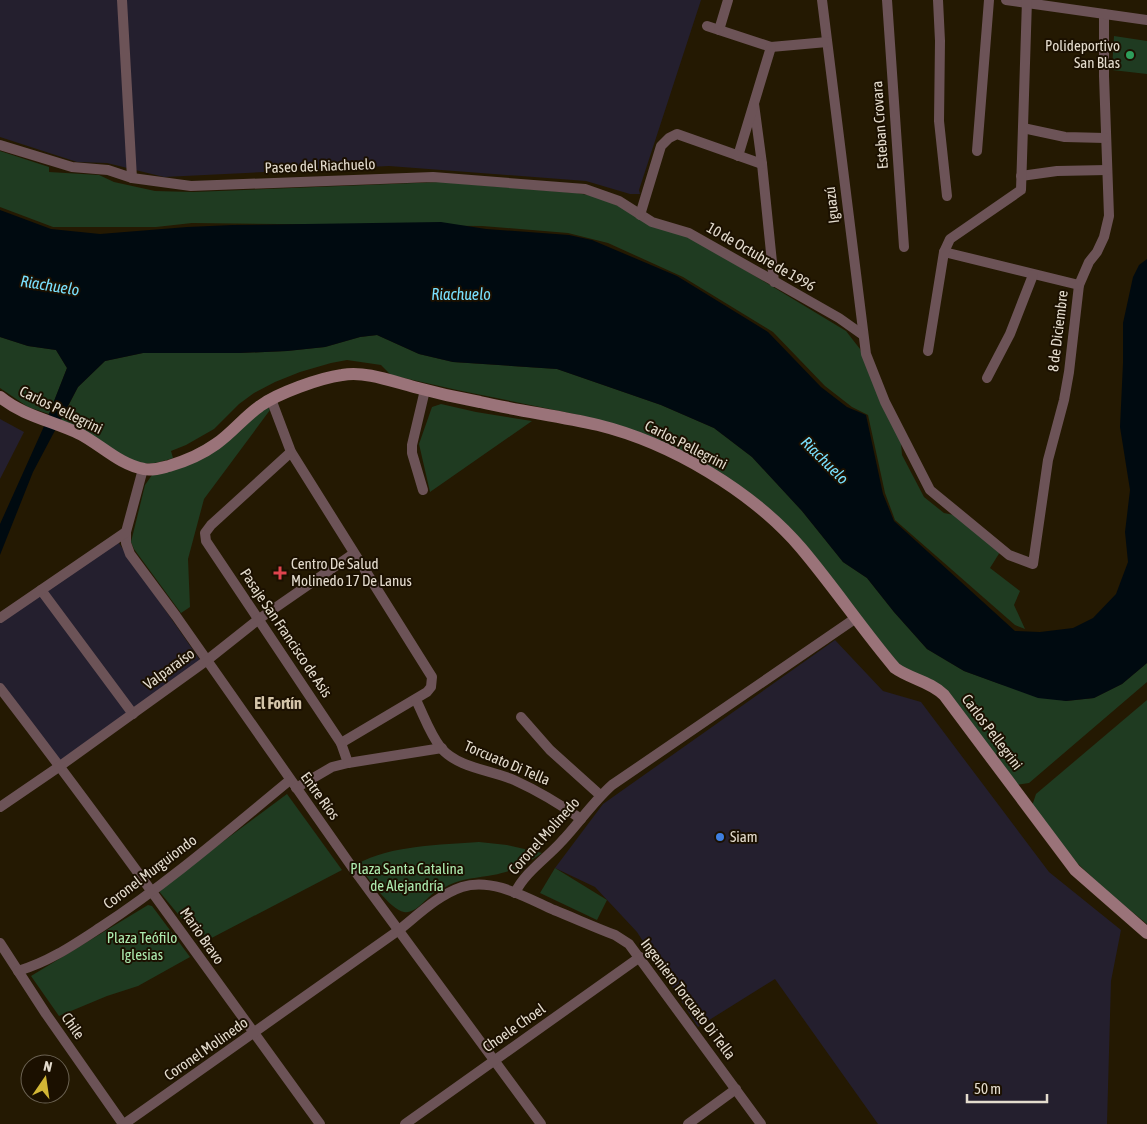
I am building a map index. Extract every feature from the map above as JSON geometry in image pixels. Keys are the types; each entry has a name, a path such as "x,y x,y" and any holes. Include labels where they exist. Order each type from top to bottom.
{"street":[{"path":"122,0 132,178"},
{"path":"719,30 728,0"},
{"name":"Iguazú","path":"822,0 866,354 885,402 930,490 1009,555 1033,564"},
{"name":"Esteban Crovara","path":"887,0 904,247"},
{"path":"938,0 940,40 938,122 946,196"},
{"path":"977,150 989,0"},
{"path":"1006,0 1147,20"},
{"path":"928,351 944,252 950,239 1021,190 1027,2"},
{"name":"8 de Diciembre","path":"1033,564 1048,460 1064,400 1069,372 1079,285 1089,262 1097,252 1104,237 1109,216 1106,170 1104,14"},
{"path":"707,26 771,47 827,42"},
{"path":"738,156 771,47"},
{"path":"754,104 774,282"},
{"path":"1023,128 1065,136 1106,138"},
{"path":"640,214 662,146 669,138 678,134 762,164"},
{"name":"Paseo del Riachuelo","path":"0,144 72,167 108,170 132,178 191,186 433,177 585,189 619,202 640,214"},
{"path":"1021,176 1057,171 1106,170"},
{"name":"10 de Octubre de 1996","path":"640,214 652,222 689,233 839,318 863,335"},
{"path":"944,252 1079,285"},
{"path":"987,378 1010,334 1033,275"},
{"name":"Carlos Pellegrini","path":"0,396 14,407 73,431 120,459 143,469 157,469 199,455 218,443 271,399 290,390 332,377 352,374 374,377 499,406 599,425 633,435 691,462 732,487 767,514 800,546 894,668 936,688 944,695 1070,863 1147,933"},
{"path":"423,490 412,453 412,445 425,390"},
{"path":"271,399 291,452 353,554 432,677 431,687 416,700 341,743 348,763"},
{"name":"Pasaje San Francisco de Asis","path":"291,452 211,525 205,533 206,542 341,743"},
{"name":"Entre Ríos","path":"143,469 126,532 126,544 130,554 176,616 293,784 541,1124"},
{"path":"0,618 126,532"},
{"name":"Valparaíso","path":"0,807 133,714 259,619 353,554"},
{"path":"40,590 133,714"},
{"name":"Coronel Molinedo","path":"124,1124 254,1034 399,930 440,898 464,886 478,884 515,893 525,877 549,855 600,795 612,785 856,618"},
{"name":"Mario Bravo","path":"0,688 153,892 195,953 320,1124"},
{"name":"Torcuato Di Tella","path":"416,700 442,748 459,760 535,790 564,806 581,819"},
{"path":"521,717 550,750 600,795"},
{"name":"Coronel Murguiondo","path":"18,971 42,963 67,949 153,892 293,784 332,767 348,763 442,748"},
{"name":"Ingeniero Torcuato Di Tella","path":"515,893 623,940 640,957 761,1124"},
{"name":"Chile","path":"0,943 124,1124"},
{"name":"Choele Choel","path":"405,1124 640,957"},
{"path":"688,1124 736,1089"}],"shaded area":[{"path":"0,0 701,0 639,190 640,194 630,194 586,181 389,166 164,177 107,163 77,162 0,137"},
{"path":"0,419 24,432 0,479"},
{"path":"114,536 200,660 59,768 0,687 0,621"},
{"path":"835,640 883,691 921,702 1049,872 1121,930 1111,981 1107,1124 878,1124 775,979 698,1027 637,932 595,887 555,868 603,804"}],"green space":[{"name":"Polideportivo San Blas","path":"1114,36 1147,41 1147,74 1112,70"},
{"path":"0,151 49,167 49,172 99,175 114,182 155,191 193,192 441,182 577,193 598,197 692,238 846,331 860,349 901,443 902,455 924,497 944,513 954,515 1000,552 990,568 1020,591 1014,605 1025,629 1015,625 895,520 885,493 868,415 852,407 825,386 773,332 683,277 608,243 568,233 482,226 192,223 156,227 53,227 0,207"},
{"path":"377,335 419,354 453,362 557,369 661,405 714,428 752,457 802,511 843,562 867,578 927,649 964,671 1000,684 1066,701 1094,698 1122,684 1147,663 1147,682 1029,783 1016,785 955,703 903,669 801,544 735,485 584,416 391,375 381,365 347,360 300,372 254,393 239,404 214,429 171,451 173,458 158,462 142,463 132,460 100,444 61,420 78,387 105,361 143,353 287,351 325,347 360,337"},
{"path":"0,337 28,346 56,350 67,368 49,414 28,407 0,388"},
{"path":"441,404 532,421 430,492 419,444 432,407"},
{"path":"268,407 270,410 204,499 188,559 190,607 181,613 134,549 131,542 145,485 152,475"},
{"path":"1147,700 1147,924 1109,893 1077,863 1032,806 1036,794"},
{"path":"287,794 342,870 202,943 158,890"},
{"name":"Plaza Santa Catalina de Alejandría","path":"479,842 507,845 542,853 512,870 449,885 435,892 413,911 408,912 398,910 392,905 357,864 401,849"},
{"path":"555,868 607,900 597,920 540,893"},
{"name":"Plaza Teófilo Iglesias","path":"148,905 152,906 190,957 138,986 107,996 59,1016 31,976"}],"water":[{"name":"Riachuelo","path":"0,210 51,229 100,234 233,225 441,222 486,229 569,235 592,240 677,276 768,332 821,387 847,407 866,415 883,494 894,521 1015,631 1040,632 1073,628 1093,618 1116,594 1128,562 1125,532 1130,490 1120,427 1123,323 1133,277 1139,265 1147,259 1147,663 1122,684 1094,698 1066,701 1038,698 964,671 927,649 867,578 843,562 802,511 752,457 714,428 661,405 557,369 453,362 419,354 377,335 360,337 325,347 287,351 143,353 105,361 78,387 33,472 0,555 0,524 45,424 67,368 56,350 28,346 0,337"}],"place":[{"name":"Polideportivo San Blas","path":"1130,55"},
{"name":"Centro De Salud Molinedo 17 De Lanus","path":"280,573"},
{"name":"Siam","path":"720,837"}],"district":[{"name":"El Fortín","path":"278,703"}]}
